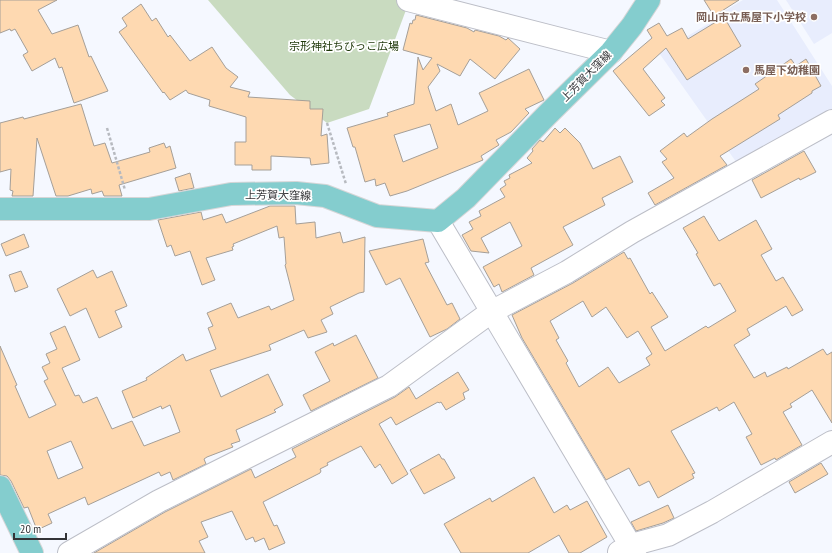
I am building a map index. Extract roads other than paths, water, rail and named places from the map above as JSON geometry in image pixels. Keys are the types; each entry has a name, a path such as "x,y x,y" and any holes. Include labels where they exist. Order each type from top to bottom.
{"main road":[{"name":"上芳賀大窪線","path":"0,209 149,209 231,194 296,193 325,196 378,216 438,221 466,198 611,52 632,26 649,0"},
{"path":"0,487 32,553"}],"street":[{"path":"408,0 611,52"},
{"path":"69,553 159,501 389,386 491,312 566,272 632,232 832,121"},
{"path":"438,221 628,550 668,535 712,512 832,442"}],"place":[{"name":"岡山市立馬屋下小学校","path":"814,17"},
{"name":"馬屋下幼稚園","path":"746,70"}],"park label":[{"name":"宗形神社ちびっこ広場","path":"344,46"}]}
